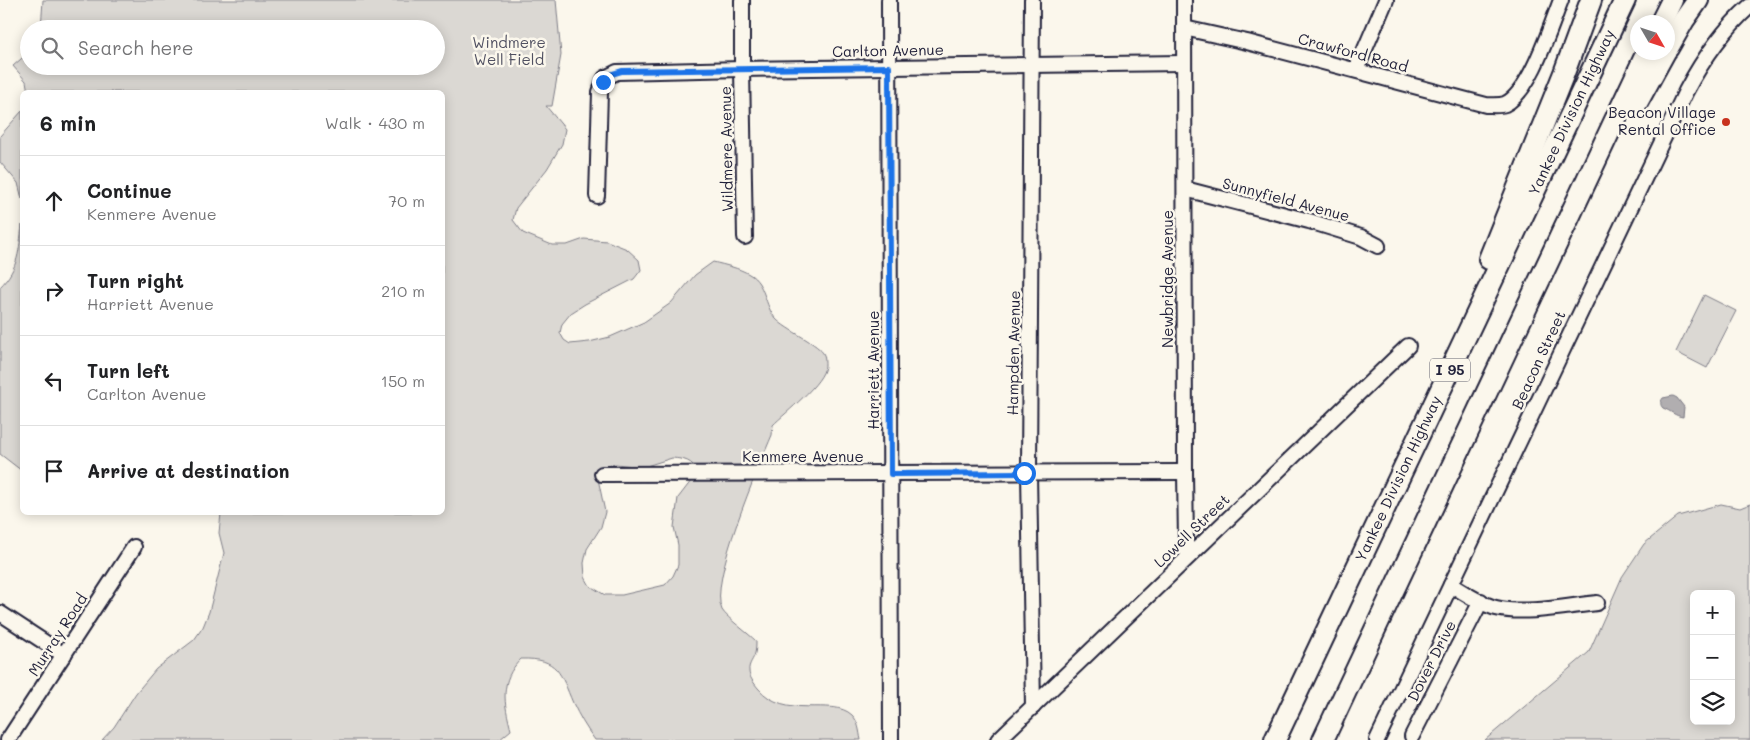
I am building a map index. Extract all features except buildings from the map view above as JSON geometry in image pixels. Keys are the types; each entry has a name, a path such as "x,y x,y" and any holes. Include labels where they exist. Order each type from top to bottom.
{"highway":[{"path":"1421,433 1564,74 1591,0"},
{"name":"Yankee Division Highway","path":"1275,740 1624,0"},
{"path":"1664,15 1672,0"},
{"path":"1675,36 1698,0"},
{"name":"I 95","path":"1322,740 1643,60"},
{"path":"1572,212 1660,60"}],"street":[{"name":"Wildmere Avenue","path":"742,0 745,237"},
{"name":"Harriett Avenue","path":"889,0 891,740"},
{"name":"Hampden Avenue","path":"1032,0 1029,473 1032,707"},
{"name":"Newbridge Avenue","path":"1184,0 1185,472 1186,544 1188,557"},
{"path":"1356,70 1386,0"},
{"name":"Crawford Road","path":"1184,28 1247,42 1494,106 1506,103 1529,77 1561,0"},
{"name":"Beacon Street","path":"1377,740 1686,91 1715,43 1750,6"},
{"name":"Carlton Avenue","path":"597,196 601,86 609,75 622,71 1183,63"},
{"name":"Sunnyfield Avenue","path":"1185,189 1309,221 1361,237 1378,246"},
{"name":"Lowell Street","path":"998,740 1408,346"},
{"name":"Kenmere Avenue","path":"602,474 1185,472"},
{"name":"Murray Road","path":"8,740 134,547"},
{"path":"1451,585 1497,608 1517,610 1597,603"},
{"name":"Dover Drive","path":"1412,736 1481,601"},
{"path":"0,613 64,655"}],"green space":[{"name":"Windmere Well Field","path":"43,0 556,0 561,55 552,106 546,106 565,129 562,144 547,169 516,208 513,220 523,233 552,245 567,245 584,239 607,241 627,249 639,260 641,270 634,279 571,313 562,324 560,333 564,340 570,344 610,337 644,322 671,303 695,275 713,262 741,270 755,278 776,319 821,351 824,356 825,366 818,381 773,425 772,435 728,551 722,576 720,596 722,610 756,641 756,649 749,666 749,671 751,678 758,688 769,698 781,703 794,706 833,707 843,710 852,715 856,721 861,740 595,740 580,717 565,683 556,669 543,661 521,659 514,667 506,684 505,701 511,730 499,740 102,740 114,727 136,693 156,669 194,640 203,627 209,612 224,553 219,533 221,515 445,515 445,90 28,90 26,81 21,75 445,75 445,20 42,20","holes":["672,458 684,460 696,468 698,472 678,498 674,527 678,545 678,565 673,576 665,585 622,595 605,595 590,586 585,577 584,563 587,549 601,527 605,512 597,474 601,467 616,464 643,467"]},
{"path":"20,60 20,74 13,66"},
{"path":"20,113 20,191 18,183 0,162 0,136"},
{"path":"20,242 20,469 0,454 0,287 15,266"},
{"path":"1704,295 1736,311 1707,368 1676,352"},
{"path":"1721,504 1740,508 1750,504 1750,740 1485,740 1589,652 1622,577 1644,544 1678,516"}],"shaded area":[{"path":"1673,396 1684,407 1683,417 1675,415 1661,406 1663,398"}],"place":[{"name":"Beacon Village Rental Office","path":"1726,122"}],"route":[{"path":"603,82 609,75 622,71 889,67 891,474 1024,473"}]}
